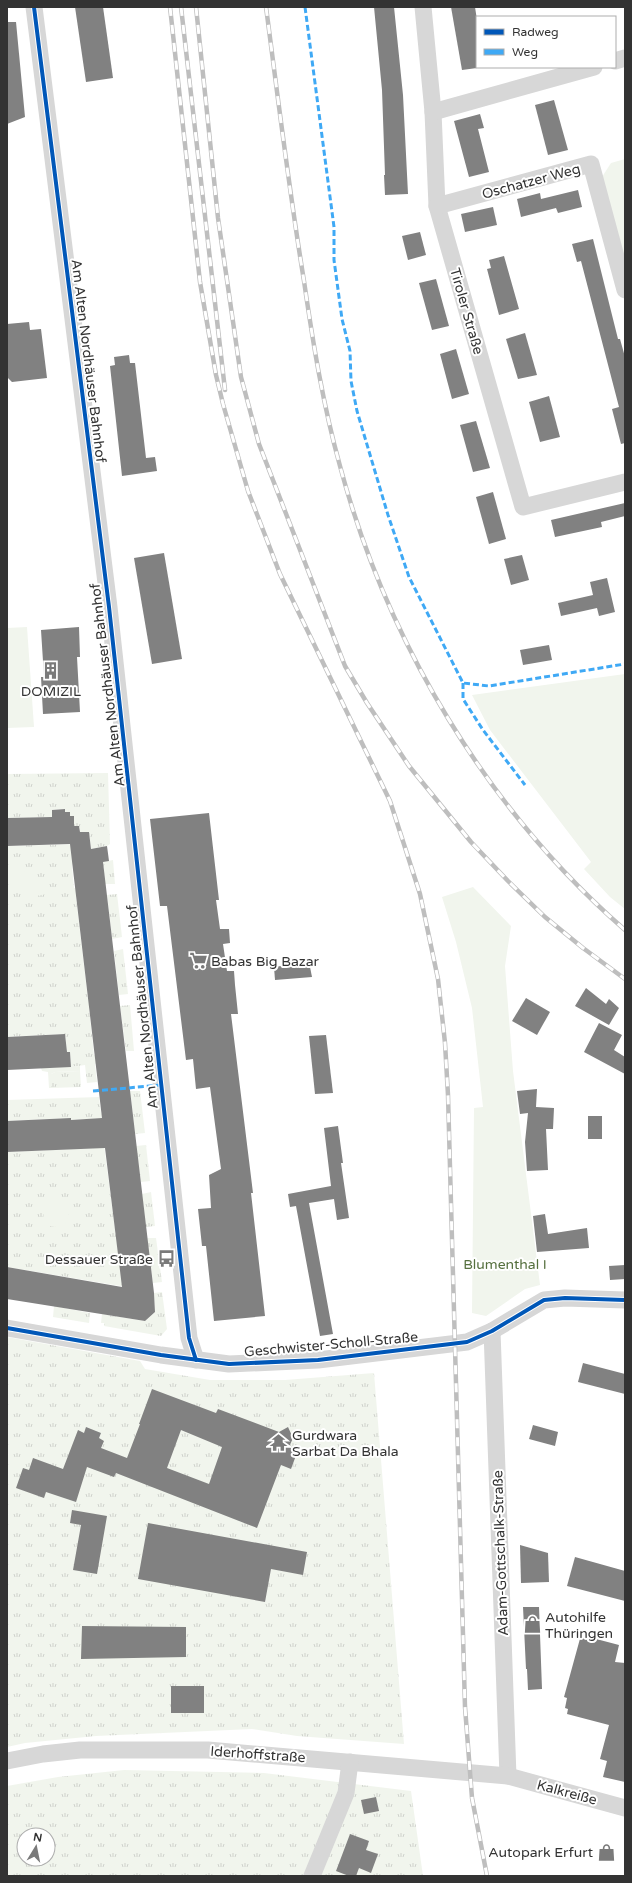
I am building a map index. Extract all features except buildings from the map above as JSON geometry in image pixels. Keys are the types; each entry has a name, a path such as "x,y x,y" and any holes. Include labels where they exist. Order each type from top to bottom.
{"street":[{"name":"Am Alten Nordhäuser Bahnhof","path":"34,7 109,607 188,1331 196,1360"},
{"name":"Tiroler Straße","path":"423,7 433,112 437,206 523,507 625,482"},
{"path":"433,112 590,68"},
{"name":"Oschatzer Weg","path":"437,206 591,164 625,290"},
{"name":"Geschwister-Scholl-Straße","path":"7,1328 196,1360 229,1364 325,1359 467,1342 492,1331 544,1300 565,1298 625,1300"},
{"name":"Adam-Gottschalk-Straße","path":"492,1331 508,1776"},
{"name":"Iderhoffstraße","path":"7,1761 42,1754 80,1750 208,1750 508,1776"},
{"path":"312,1876 346,1793 350,1762"},
{"name":"Kalkreiße","path":"508,1776 625,1808"}],"green space":[{"path":"625,159 625,261 602,177 611,163"},
{"path":"27,627 34,727 7,728 7,628"},
{"path":"625,674 625,909 610,897 584,869 591,862 490,730 472,695"},
{"path":"108,773 110,844 107,846 91,849 89,832 80,832 79,826 74,826 74,816 70,816 70,812 65,812 65,809 52,810 52,817 7,818 7,774"},
{"path":"79,844 72,866 74,888 78,888 79,896 76,897 88,999 90,999 91,1007 89,1007 94,1055 97,1055 98,1063 95,1064 97,1082 87,1083 85,1065 71,1067 70,1052 67,1052 65,1034 7,1037 7,846"},
{"path":"113,860 115,884 105,884 103,862"},
{"path":"7,870 27,872 37,877 41,881 46,894 32,897 27,892 28,889 7,874"},
{"name":"Blumenthal I","path":"473,887 511,926 505,966 513,1071 540,1285 525,1289 486,1316 472,1313 474,1108 483,1107 472,1008 456,942 442,897"},
{"path":"117,894 122,937 112,939 107,895"},
{"path":"123,949 128,994 119,995 114,951"},
{"path":"130,1005 134,1051 126,1051 120,1006"},
{"path":"80,1066 80,1071 55,1072 51,1074 51,1088 49,1088 48,1072 42,1071 41,1068"},
{"path":"80,1071 81,1087 51,1088 51,1074 55,1072"},
{"path":"127,1091 140,1091 145,1133 135,1134 131,1098"},
{"path":"99,1097 101,1113 106,1118 7,1121 7,1100"},
{"path":"104,1145 121,1274 126,1287 7,1267 7,1152 94,1148"},
{"path":"146,1145 150,1181 141,1182 136,1146"},
{"path":"151,1192 155,1226 146,1227 142,1194"},
{"path":"71,1199 70,1211 65,1225 55,1227 45,1225 44,1212 50,1200"},
{"path":"147,1238 156,1238 162,1282 153,1283"},
{"path":"162,1292 167,1329 161,1336 104,1326 104,1323 101,1323 102,1314 145,1321 155,1312 154,1293"},
{"path":"54,1306 90,1313 89,1323 53,1317"},
{"path":"7,1337 140,1361 145,1369 210,1380 285,1380 374,1373 404,1744 297,1736 252,1729 96,1736 25,1743 7,1747"},
{"path":"124,1770 264,1773 411,1791 423,1876 7,1876 7,1786 58,1777"}],"railway":[{"path":"170,7 200,282 216,375 223,404 248,491 280,574 390,801 420,894 438,979 445,1043 448,1095 465,1707 472,1798 487,1876"},
{"path":"181,7 225,390"},
{"path":"196,7 218,218 241,377 259,444 345,666 367,703 409,766 471,842 545,917 583,948 625,979"},
{"path":"266,7 293,213 319,374 334,443 360,532 385,596 414,659 448,719 487,777 529,832 575,883 625,930"}],"marked path":[{"path":"305,7 334,227 334,260 342,319 350,351 351,381 357,411 388,515 409,577 463,683 489,686 625,664"},
{"path":"463,683 463,699 483,730 525,785"},
{"path":"93,1091 162,1085"}],"cycle path":[{"path":"34,7 109,607 189,1338 196,1360"},
{"path":"7,1328 161,1355 229,1364 318,1360 467,1342 492,1331 544,1300 565,1298 625,1300"}],"place":[{"name":"DOMIZIL","path":"51,671"},
{"name":"Babas Big Bazar","path":"198,961"},
{"name":"Dessauer Straße","path":"166,1259"},
{"name":"Gurdwara Sarbat Da Bhala","path":"279,1443"},
{"name":"Autohilfe Thüringen","path":"532,1625"},
{"name":"Autopark Erfurt","path":"606,1852"}]}
